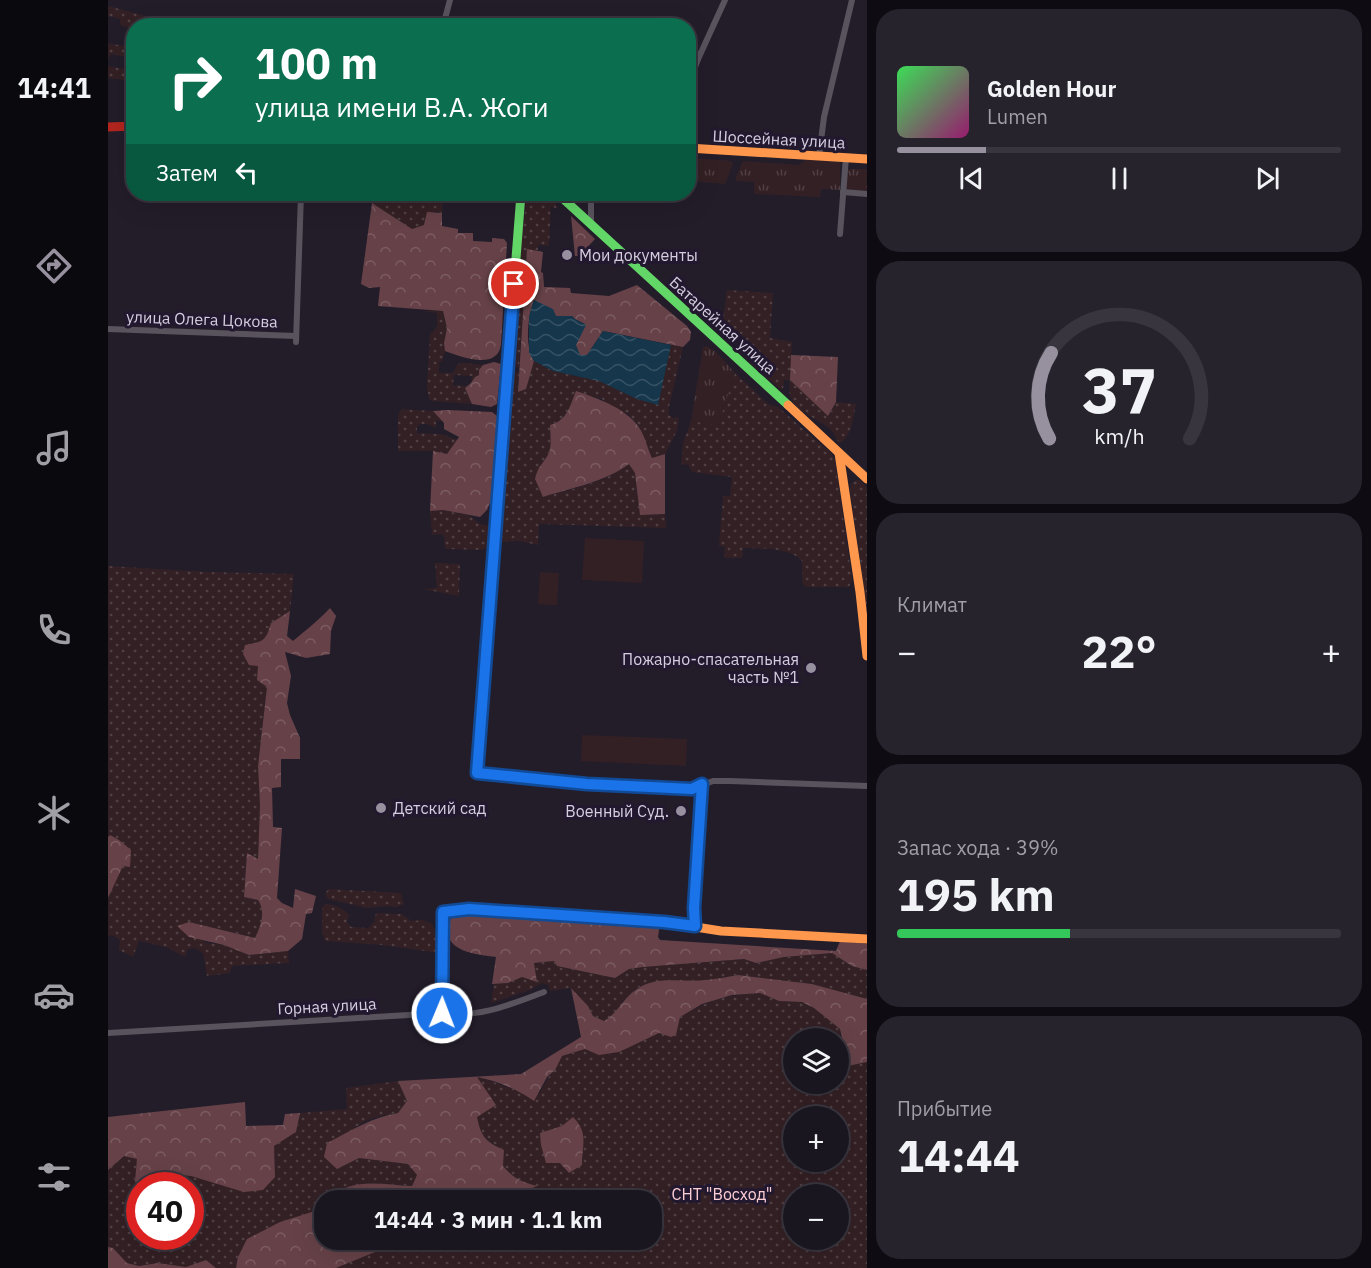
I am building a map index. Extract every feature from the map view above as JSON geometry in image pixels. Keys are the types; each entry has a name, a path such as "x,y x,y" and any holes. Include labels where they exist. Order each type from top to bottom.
{"street":[{"path":"445,18 450,0"},
{"path":"696,65 725,0"},
{"path":"819,156 824,117 852,0"},
{"path":"108,127 126,126"},
{"name":"Шоссейная улица","path":"696,148 867,159"},
{"path":"840,234 846,157"},
{"path":"843,192 867,194"},
{"name":"улица Олега Цокова","path":"108,329 296,339 302,201"},
{"path":"520,201 477,773 587,784 692,789 713,781 867,786"},
{"name":"Батарейная улица","path":"566,201 867,479"},
{"path":"591,201 591,224"},
{"path":"839,453 860,592 867,656"},
{"path":"695,926 694,908 702,784"},
{"path":"442,1013 443,912 480,910 664,922 721,931 867,939"},
{"name":"Горная улица","path":"108,1033 442,1013 463,1016 492,1010 544,992"}],"green space":[{"path":"108,6 153,18 126,18 126,26 120,25 120,19 108,16"},
{"path":"126,39 126,57 111,54 108,59 108,43 123,46"},
{"path":"108,66 126,69 126,80 108,78"},
{"path":"696,158 731,161 733,164 725,184 696,181"},
{"path":"808,158 840,161 840,190 821,189 820,197 754,194 754,182 736,181 743,161 799,165"},
{"path":"847,169 867,169 867,191 845,190"},
{"path":"372,201 443,201 442,213 435,211 424,225 412,229"},
{"path":"526,201 555,201 557,209 551,206 549,246 538,245 538,252 527,250 519,368 512,364 518,266"},
{"path":"372,203 412,229 424,225 427,212 442,213 442,226 458,229 458,233 473,233 473,241 492,242 492,238 504,239 507,243 501,344 493,357 486,360 469,359 445,351 447,328 443,311 378,306 380,287 369,288 361,284"},
{"path":"571,216 595,239 579,256 575,256"},
{"path":"527,249 543,252 541,272 544,287 570,288 571,293 609,296 637,285 687,326 691,332 690,340 683,347 603,331 587,355 579,355 576,345 585,324 572,316 556,316 534,300 528,339 534,361 526,389 518,392"},
{"path":"727,290 773,293 770,338 792,342 790,380 784,380 783,389 780,389 749,361 758,350 723,319"},
{"path":"424,311 443,311 447,328 445,351 442,362 439,362 439,373 453,373 458,364 463,363 483,365 479,370 479,375 471,383 472,376 454,375 453,385 467,386 465,388 472,404 429,399 427,386 430,334 437,327 437,313"},
{"path":"671,345 683,347 669,407 669,415 673,418 679,417 677,431 665,454 652,458 640,428 628,414 612,408 602,399 576,392 564,416 550,425 550,451 535,479 543,497 600,480 629,464 635,473 640,515 665,514 666,528 539,524 538,545 519,541 499,542 513,371 519,372 518,392 526,389 534,361 553,371 599,381 637,399 658,404"},
{"path":"707,346 716,352 735,373 718,425 691,421 703,347"},
{"path":"791,355 838,357 836,402 828,416 790,380"},
{"path":"494,362 501,364 497,404 491,407 472,404 465,388 479,375 479,370 483,365"},
{"path":"735,373 768,404 778,407 832,454 835,460 852,580 849,587 806,587 802,583 802,561 797,556 783,551 743,548 742,558 724,558 725,547 719,546 723,496 730,496 732,477 692,472 688,465 681,464 683,443 691,421 718,425"},
{"path":"790,380 829,415 836,402 856,404 847,437 839,443 832,431 796,406 789,391"},
{"path":"576,391 610,404 626,414 638,426 652,458 665,454 665,514 640,515 635,473 629,464 599,480 543,497 535,479 538,469 550,450 550,425 564,416"},
{"path":"402,409 433,411 442,421 436,421 436,428 420,424 417,427 417,433 441,434 458,440 447,454 432,451 398,451 398,415"},
{"path":"433,411 492,412 497,416 491,500 487,510 480,517 443,510 430,511 433,451 447,454 459,437 444,429 444,423"},
{"path":"856,480 861,481 867,488 867,608 850,490 851,484"},
{"path":"443,510 470,516 480,524 489,526 488,548 480,550 445,549 444,536 432,535 430,511"},
{"path":"585,538 644,541 642,583 582,580"},
{"path":"435,563 460,564 459,596 423,589 437,588"},
{"path":"108,566 294,574 290,611 271,623 268,636 260,642 259,666 267,687 258,766 260,805 258,859 247,853 244,897 258,900 263,907 262,921 255,938 189,922 178,926 207,943 224,945 249,955 288,951 289,963 232,966 230,973 207,976 203,953 195,948 188,949 185,957 166,947 139,941 133,957 119,950 120,940 112,935 108,936 108,898 123,865 129,867 111,835 108,837"},
{"path":"540,572 559,573 557,605 538,604"},
{"path":"330,608 336,616 331,631 330,654 306,658 285,652 291,676 287,703 300,738 300,759 281,759 281,787 272,788 273,827 282,828 277,898 293,908 295,889 316,896 312,913 306,914 302,939 288,951 249,955 224,945 189,937 177,926 189,922 255,938 262,919 262,909 258,900 244,897 247,853 258,859 260,805 258,766 267,687 257,680 258,666 249,665 243,654 245,645 263,640 271,623 290,611 287,636 293,641"},
{"path":"582,735 687,739 686,766 581,761"},
{"path":"110,835 131,850 130,867 123,866 108,898 108,837"},
{"path":"329,889 401,893 404,904 397,907 367,908 328,899 325,893"},
{"path":"326,904 339,907 347,913 349,915 347,922 351,927 368,928 374,922 376,913 402,914 411,921 423,920 432,924 440,944 439,951 325,941 322,932 322,907"},
{"path":"463,912 660,923 658,937 660,940 836,951 840,941 867,944 867,970 852,966 832,953 784,957 756,963 744,959 643,967 629,969 615,978 557,966 554,961 534,963 537,982 522,977 508,983 492,984 496,957 467,952 450,940 448,931 452,914"},
{"path":"832,953 852,966 867,970 867,999 812,984 738,975 704,981 652,982 637,988 623,1001 614,1015 604,1021 593,1016 588,1006 571,988 550,991 548,985 542,983 530,990 491,1003 494,984 508,983 522,977 537,982 534,963 554,961 557,966 615,978 629,969 643,967 744,959 756,963 784,957"},
{"path":"738,975 812,984 867,999 867,1062 849,1066 849,1028 839,1028 814,1008 802,1002 779,1001 760,993 732,995 702,1004 680,1017 676,1035 671,1037 659,1033 619,1052 599,1055 585,1049 562,1056 534,1101 507,1086 477,1077 496,1105 477,1117 480,1129 489,1141 504,1150 503,1166 510,1174 537,1186 527,1190 342,1190 367,1184 412,1186 417,1175 408,1164 359,1158 337,1169 324,1157 327,1143 370,1121 398,1113 407,1101 398,1081 521,1074 581,1037 571,988 588,1006 593,1016 604,1021 632,993 645,985 662,981 714,979"},
{"name":"СНТ \"Восход\"","path":"760,993 779,1001 802,1002 814,1008 839,1028 783,1028 783,1094 849,1094 849,1066 867,1062 867,1268 336,1268 380,1250 662,1250 662,1190 527,1190 536,1186 510,1174 503,1166 504,1150 485,1137 480,1129 476,1111 477,1077 516,1090 540,1093 562,1056 585,1049 597,1053 615,1053 657,1034 676,1035 680,1017 709,1002"},
{"path":"398,1081 407,1101 398,1113 381,1116 358,1125 351,1133 337,1169 359,1158 408,1164 417,1175 412,1186 372,1183 350,1190 314,1190 314,1211 280,1222 238,1257 236,1268 216,1268 206,1260 186,1267 158,1263 139,1266 127,1263 113,1248 108,1247 108,1170 124,1156 138,1159 136,1172 126,1172 126,1250 204,1250 204,1179 218,1183 275,1177 274,1146 296,1132 300,1113 347,1109 346,1088"},
{"path":"245,1102 246,1126 283,1125 285,1114 300,1113 296,1132 274,1146 275,1177 263,1190 244,1192 204,1180 204,1172 136,1172 137,1159 124,1156 108,1170 108,1117"},
{"path":"573,1117 583,1134 582,1165 569,1173 560,1163 546,1163 540,1133 562,1126"},
{"path":"314,1211 314,1250 380,1250 336,1268 236,1268 238,1257 247,1239 280,1222"},
{"path":"108,1247 113,1248 127,1263 139,1266 158,1263 186,1267 206,1260 216,1268 108,1268"}],"water":[{"path":"534,300 553,309 556,316 572,316 586,325 576,345 580,355 587,355 603,331 671,345 658,405 637,399 599,381 553,371 534,361 529,353 529,316"}],"traffic: fast":[{"path":"506,387 520,201"},
{"path":"566,201 788,405"}],"traffic: slow":[{"path":"696,148 867,159"},
{"path":"788,405 867,479"},
{"path":"839,453 860,592 867,656"},
{"path":"605,918 664,922 721,931 867,939"}],"traffic: jam":[{"path":"108,127 126,126"},
{"path":"477,773 506,387"},
{"path":"442,1013 443,912 469,909 605,918"}],"place":[{"name":"Мои документы","path":"567,255"},
{"name":"Пожарно-спасательная часть №1","path":"811,668"},
{"name":"Детский сад","path":"381,808"},
{"name":"Военный Суд.","path":"681,811"}],"route":[{"path":"442,1013 443,912 469,909 695,926 694,908 702,784 692,789 587,784 477,773 514,284"}]}
